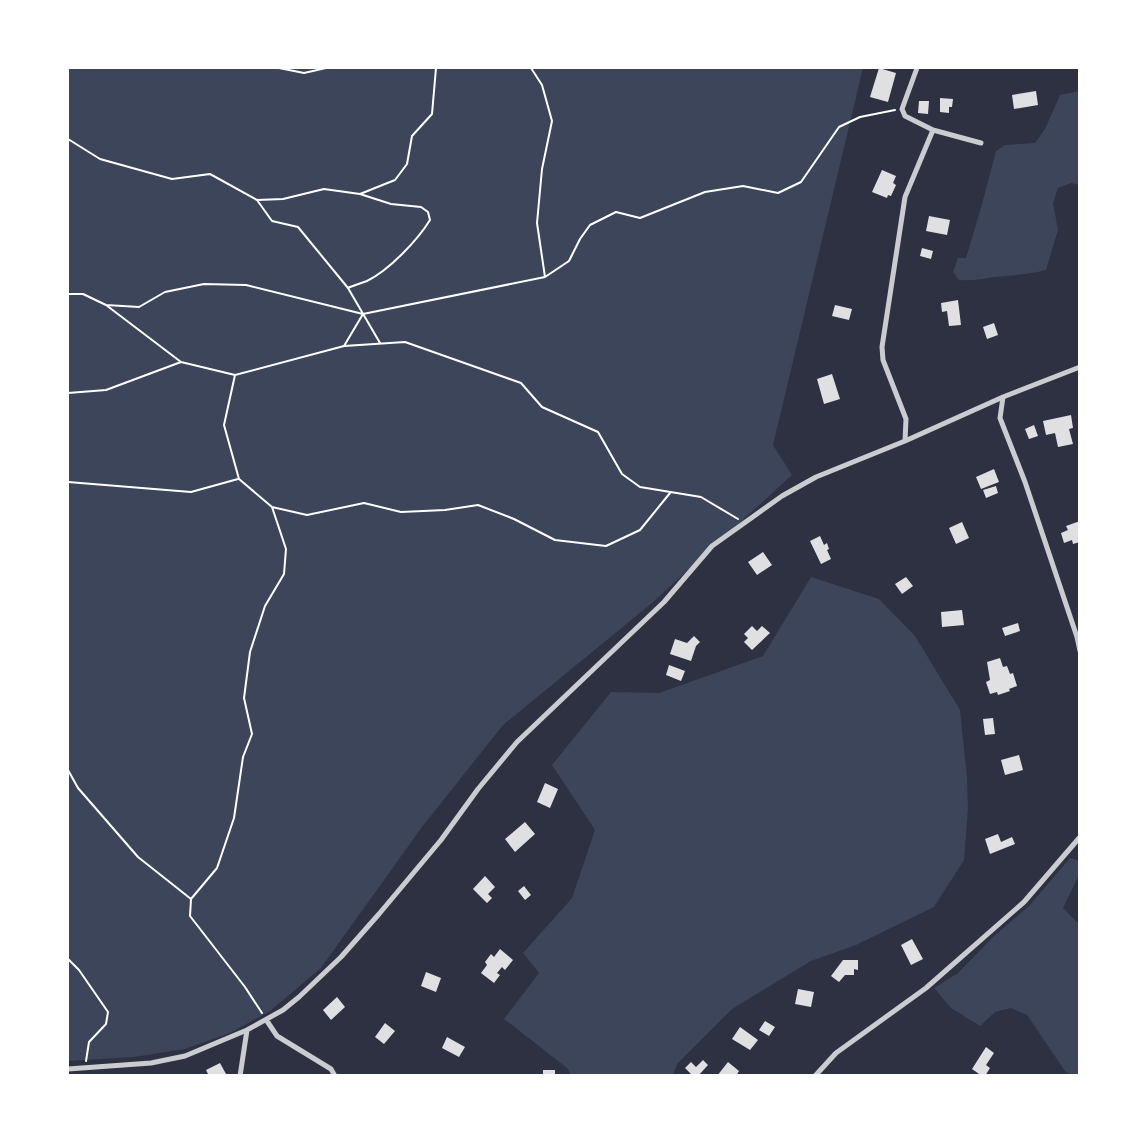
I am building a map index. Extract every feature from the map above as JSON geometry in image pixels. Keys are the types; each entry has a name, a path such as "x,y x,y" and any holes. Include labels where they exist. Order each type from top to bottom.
{"street":[{"path":"917,68 902,109 905,116 933,130 981,143"},
{"path":"905,441 906,419 883,360 882,347 905,196 933,130"},
{"path":"68,1069 150,1063 186,1056 266,1021 300,997 341,957 441,840 478,789 518,742 664,602 712,546 782,496 816,477 905,441 1003,397 1080,367"},
{"path":"1003,397 1000,418 1025,482 1080,651"},
{"path":"814,1076 836,1053 926,988 1024,902 1080,837"},
{"path":"266,1021 277,1036 331,1070 335,1076"},
{"path":"240,1076 247,1030"}],"path":[{"path":"279,68 304,72 326,68"},
{"path":"360,194 396,180 407,164 412,136 432,114 436,68"},
{"path":"532,68 542,85 552,121 542,169 537,223 545,276"},
{"path":"106,305 139,307 165,292 204,284 246,285 363,314 545,276 568,261 590,225 616,212 640,218 706,192 743,186 778,193 801,182 839,127 860,117 902,109"},
{"path":"68,138 100,160 172,179 210,174 257,200 272,221 298,227 348,288 380,343"},
{"path":"257,200 283,199 324,189 360,194 391,204 421,207 428,212 430,220 425,228 395,260 368,280 348,288"},
{"path":"68,294 83,294 106,305 181,362 235,375 344,346 404,342 521,383 542,407 598,432 622,474 640,487 701,497 744,523"},
{"path":"344,346 363,314"},
{"path":"68,393 106,390 181,362"},
{"path":"235,375 224,425 238,479 272,508 307,515 364,503 401,512 478,506 514,519 555,540 606,546 640,530 670,493"},
{"path":"68,482 191,492 238,479"},
{"path":"266,1021 245,987 190,916 191,899 217,868 234,818 243,757 252,734 244,698 250,652 265,606 284,574 286,549 272,508"},
{"path":"68,770 78,788 138,857 191,899"},
{"path":"68,959 79,970 108,1012 106,1024 89,1042 84,1068"}],"shaded area":[{"path":"68,68 863,68 773,445 792,475 652,603 503,725 422,827 321,968 270,1011 230,1033 185,1049 134,1057 68,1061"},
{"path":"1079,91 1079,185 1071,183 1058,188 1053,203 1058,230 1046,270 1021,275 959,280 953,272 958,258 966,258 996,151 1005,145 1035,143 1045,129 1060,95"},
{"path":"811,577 879,599 915,636 960,710 967,778 968,809 964,860 934,907 856,945 811,961 732,1009 677,1064 673,1075 571,1075 567,1068 504,1019 539,973 523,953 572,898 595,830 552,765 611,692 659,693 763,656"},
{"path":"1070,858 1080,861 1079,875 1063,908 1079,924 1079,1076 1070,1075 1065,1071 1027,1015 1011,1008 995,1012 980,1026 951,1008 934,988 958,973 993,937 1029,906"}],"building":[{"path":"879,68 896,73 888,102 870,97"},
{"path":"1036,91 1038,105 1014,109 1012,95"},
{"path":"940,98 953,99 952,107 949,107 949,113 940,112"},
{"path":"919,101 929,101 928,114 918,113"},
{"path":"882,170 896,176 893,183 896,185 891,196 888,195 887,198 872,192"},
{"path":"929,216 950,220 947,235 926,231"},
{"path":"922,248 933,251 931,259 920,256"},
{"path":"958,300 961,325 949,326 947,311 942,312 941,303"},
{"path":"835,305 852,309 849,320 832,316"},
{"path":"994,323 998,335 987,339 983,327"},
{"path":"832,374 840,399 824,404 817,379"},
{"path":"1071,415 1073,428 1069,429 1073,444 1058,447 1055,433 1046,435 1043,421"},
{"path":"1034,425 1038,436 1029,439 1025,429"},
{"path":"994,469 999,482 981,489 976,477"},
{"path":"996,486 998,493 986,498 983,490"},
{"path":"1080,521 1080,542 1073,544 1072,540 1064,543 1061,533 1068,530 1066,526"},
{"path":"962,522 969,538 956,544 949,528"},
{"path":"820,536 824,545 827,543 829,549 827,550 831,559 821,564 810,541"},
{"path":"763,552 772,565 757,575 748,562"},
{"path":"906,577 913,586 902,594 895,584"},
{"path":"962,610 964,625 942,627 941,612"},
{"path":"1018,623 1020,631 1005,636 1002,628"},
{"path":"752,626 757,631 762,626 770,633 752,650 744,642 748,638 744,634"},
{"path":"694,636 700,642 696,646 691,661 670,654 675,639 687,643"},
{"path":"1000,658 1003,667 1007,666 1010,674 1013,673 1017,686 1009,689 1010,691 998,695 997,692 990,694 986,682 990,680 987,662"},
{"path":"669,665 685,671 681,681 666,675"},
{"path":"993,718 995,734 985,735 983,719"},
{"path":"1019,755 1023,770 1005,775 1001,760"},
{"path":"545,783 558,789 550,808 537,802"},
{"path":"525,822 535,834 515,852 505,839"},
{"path":"998,834 1001,842 1012,837 1015,844 990,854 985,839"},
{"path":"485,876 495,887 488,894 492,898 487,903 473,889"},
{"path":"524,886 531,895 525,900 518,891"},
{"path":"912,939 923,959 911,965 901,945"},
{"path":"500,949 513,960 505,970 502,967 497,973 500,975 494,983 481,973 487,965 485,962 491,954 494,957"},
{"path":"843,960 858,960 858,970 854,969 854,975 845,975 839,982 831,976"},
{"path":"426,972 441,978 436,992 421,986"},
{"path":"798,989 814,992 811,1007 795,1004"},
{"path":"337,997 345,1007 331,1020 323,1010"},
{"path":"765,1021 775,1027 769,1036 759,1030"},
{"path":"385,1023 395,1031 384,1044 375,1037"},
{"path":"740,1027 758,1040 750,1050 732,1039"},
{"path":"447,1037 465,1047 459,1057 442,1048"},
{"path":"986,1047 994,1053 986,1065 990,1068 985,1076 982,1076 972,1069"},
{"path":"703,1060 708,1065 698,1076 693,1076 685,1068 691,1062 696,1067"},
{"path":"728,1062 739,1071 736,1076 717,1076"},
{"path":"220,1063 226,1074 223,1076 209,1076 206,1070"},
{"path":"543,1070 555,1070 555,1076 543,1076"}]}
